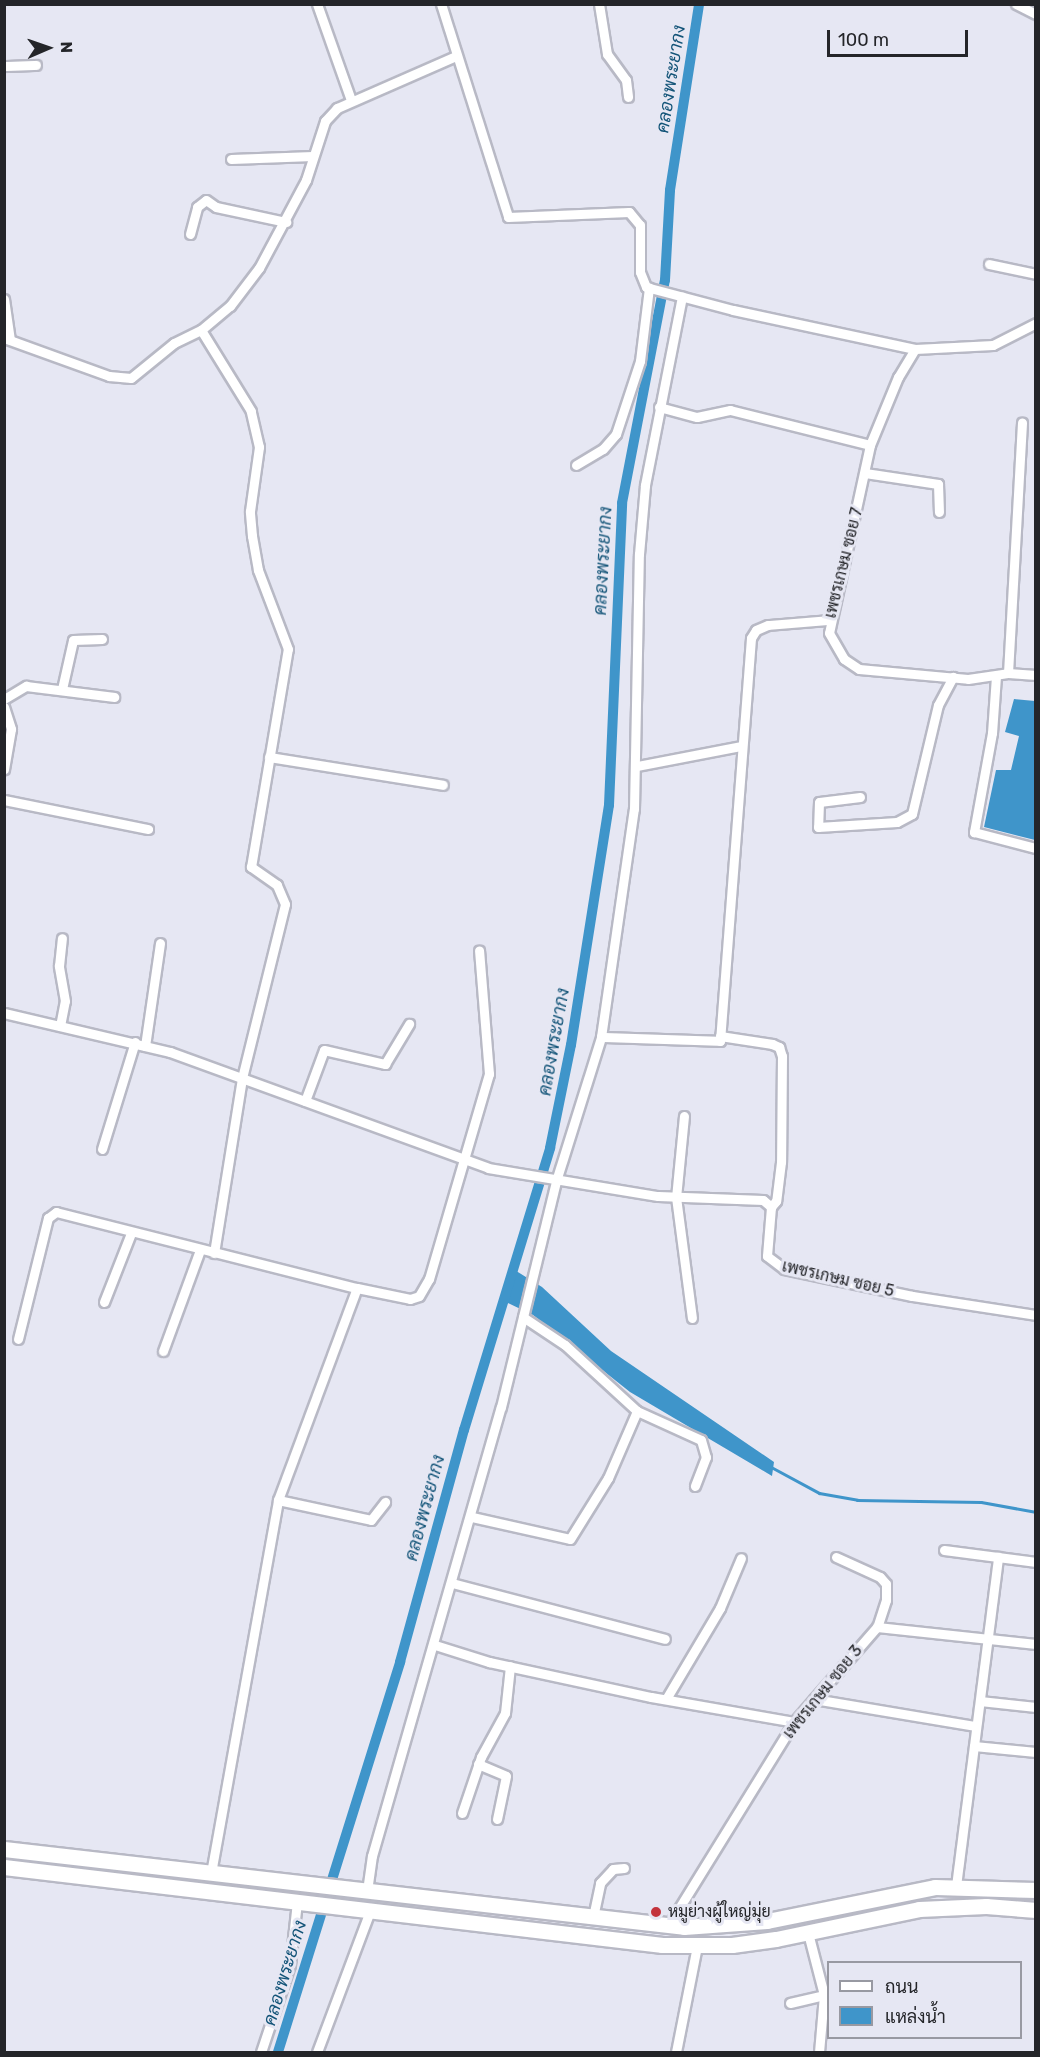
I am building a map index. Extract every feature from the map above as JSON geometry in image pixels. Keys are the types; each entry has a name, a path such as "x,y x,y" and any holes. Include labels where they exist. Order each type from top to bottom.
{"main road":[{"path":"4,1849 669,1926 750,1924 886,1895 956,1886 1035,1890"},
{"path":"4,1867 364,1910 697,1946 808,1933 919,1909 986,1906 1035,1910"}],"street":[{"path":"317,4 351,100"},
{"path":"441,4 454,57 508,217 630,212 640,225 641,281 652,289 915,349 993,345 1035,323"},
{"path":"599,4 608,54 626,80 628,97"},
{"path":"1016,4 1035,14"},
{"path":"4,299 7,339 109,376 131,378 174,344 201,330 230,306 255,273 286,222 325,121 351,100 454,57"},
{"path":"4,66 36,65"},
{"path":"231,159 313,156"},
{"path":"190,234 197,207 206,200 216,207 286,222"},
{"path":"989,264 1035,274"},
{"path":"576,465 603,449 616,434 640,361 652,289"},
{"path":"364,1890 472,1517 523,1317 554,1180 601,1037 631,838 637,766 639,554 645,485 679,296"},
{"path":"201,330 251,411 259,447 250,510 252,536 258,570 288,649 251,867 277,885 284,893 285,904 242,1078 214,1253"},
{"name":"เพชรเกษม ซอย 7","path":"915,349 898,377 870,445 829,620 834,647 859,669 953,677 996,676 1008,673 1035,675"},
{"path":"658,406 698,417 730,410 870,445"},
{"path":"1008,673 1022,422"},
{"path":"865,473 938,484 939,512"},
{"path":"601,1037 720,1041 751,638 756,630 829,620"},
{"path":"62,689 73,640 102,639"},
{"path":"996,676 992,734 974,832 1035,848"},
{"path":"860,797 819,802 818,827 897,822 912,813 938,705 953,677"},
{"path":"4,699 26,686 114,697"},
{"path":"4,707 11,729 4,769"},
{"path":"637,766 741,746"},
{"path":"269,757 443,785"},
{"path":"4,800 148,829"},
{"path":"60,1026 65,1001 59,966 62,938"},
{"path":"145,1046 160,943"},
{"path":"18,1340 51,1214 357,1288 410,1299 419,1296 429,1279 489,1074 479,950"},
{"path":"4,1013 135,1042 242,1078 465,1159 522,1176 676,1197 753,1198 771,1207 776,1201 781,1162 782,1056 779,1047 772,1044 720,1036"},
{"path":"306,1101 324,1050 385,1064 409,1024"},
{"path":"102,1149 135,1042"},
{"path":"684,1116 676,1197 692,1318"},
{"name":"เพชรเกษม ซอย 5","path":"771,1207 765,1248 771,1261 784,1269 912,1296 1035,1316"},
{"path":"104,1302 131,1233"},
{"path":"163,1352 200,1250"},
{"path":"211,1873 278,1500 357,1288"},
{"path":"523,1317 565,1345 638,1411 701,1440 706,1457 695,1486"},
{"path":"472,1517 570,1539 608,1478 638,1411"},
{"path":"278,1500 371,1520 385,1502"},
{"path":"944,1550 1035,1562"},
{"path":"836,1557 880,1576 886,1584 886,1600 877,1627 1035,1644"},
{"path":"956,1886 998,1557"},
{"path":"666,1699 720,1608 741,1558"},
{"path":"452,1582 664,1638"},
{"name":"เพชรเกษม ซอย 3","path":"669,1926 794,1722 877,1627"},
{"path":"435,1645 510,1666 666,1699 794,1722"},
{"path":"462,1814 478,1764 505,1713 510,1666"},
{"path":"814,1699 976,1726"},
{"path":"980,1701 1035,1707"},
{"path":"974,1746 1035,1752"},
{"path":"478,1764 506,1776 497,1819"},
{"path":"593,1917 600,1883 613,1869 624,1868"},
{"path":"261,2052 290,1965 304,1903"},
{"path":"317,2052 364,1910"},
{"path":"808,1933 826,1994 819,2052"},
{"path":"676,2052 697,1946"},
{"path":"790,2003 826,1994"}],"water":[{"path":"1014,699 1035,701 1035,840 984,827 996,770 1011,770 1019,736 1005,732"},
{"path":"513,1269 542,1287 611,1351 774,1462 772,1476 630,1392 533,1315 504,1301"}],"waterway":[{"name":"คลองพระยากง","path":"278,2052 400,1662 464,1430 550,1148 571,1045 609,805 622,503 665,280 670,190 699,4"},
{"path":"771,1467 819,1493 857,1500 981,1502 1036,1512"}],"place":[{"name":"หมูย่างผู้ใหญ่มุ่ย","path":"656,1912"}]}
